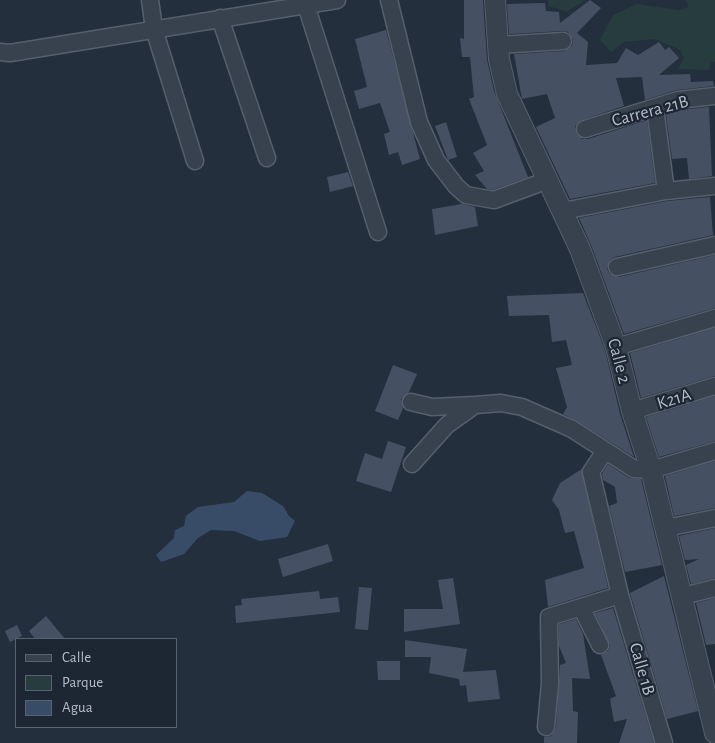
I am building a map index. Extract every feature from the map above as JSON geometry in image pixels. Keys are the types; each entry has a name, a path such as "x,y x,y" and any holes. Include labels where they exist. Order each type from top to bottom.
{"street":[{"path":"150,0 154,29 194,161"},
{"path":"0,52 10,53 337,0"},
{"path":"390,0 419,122 436,160 456,186 466,195 494,200 548,180"},
{"name":"Calle 2","path":"495,0 498,59 507,94 563,211 601,302 616,347 632,411 652,470 715,733"},
{"path":"306,5 378,232"},
{"path":"220,18 267,158"},
{"path":"498,44 563,41"},
{"name":"Carrera 21B","path":"585,129 678,100 715,96"},
{"path":"655,108 666,191"},
{"path":"563,211 666,191 715,186"},
{"path":"617,267 715,245"},
{"path":"616,347 715,318"},
{"name":"K21A","path":"632,411 715,386"},
{"path":"411,402 432,406 501,403 522,407 572,429 634,469 652,470 715,451"},
{"path":"412,464 447,425 475,405"},
{"path":"546,727 550,683 549,617 620,595 591,472 605,451"},
{"path":"666,528 715,518"},
{"path":"683,596 715,588"},
{"name":"Calle 1B","path":"620,595 664,743"},
{"path":"581,607 600,646"}],"green space":[{"path":"548,0 585,0 567,12 549,6"},
{"path":"685,0 715,0 715,62 711,62 709,70 678,69 684,58 680,50 655,39 624,42 611,52 600,40 613,15 637,4 679,10 689,7"}],"water":[{"path":"247,491 262,493 283,506 289,516 295,521 287,537 260,541 234,531 211,530 198,538 184,554 161,562 156,555 174,538 175,530 184,526 186,516 198,507 234,502"}],"building":[{"path":"464,0 483,0 487,60 494,91 528,177 493,190 487,189 475,175 484,171 473,153 487,145 469,99 474,97 470,57 462,57 460,38 464,39"},
{"path":"590,0 601,8 577,33 588,42 586,65 617,63 626,48 638,55 659,42 665,50 669,47 679,58 659,75 690,74 691,82 713,81 714,86 677,90 645,100 642,77 616,78 624,106 582,120 575,126 576,132 582,139 588,139 647,120 655,183 570,199 536,127 555,118 547,94 522,99 514,54 564,51 572,46 573,40 568,32 563,31 509,34 507,4 545,3 546,11 559,12 560,23"},
{"path":"386,30 420,159 402,165 398,152 389,155 384,134 390,132 380,103 359,109 354,91 367,87 355,39"},
{"path":"709,107 712,176 689,179 687,158 672,159 666,114 680,110"},
{"path":"446,122 457,157 448,160 435,126"},
{"path":"348,172 353,186 330,192 327,177"},
{"path":"710,197 713,235 615,257 610,260 607,269 610,274 619,277 715,255 715,308 624,334 579,218 667,201"},
{"path":"462,204 475,207 478,226 435,235 432,209"},
{"path":"583,293 605,350 620,414 634,457 563,414 567,407 556,368 572,365 566,340 552,342 549,315 509,316 507,296"},
{"path":"715,328 715,376 641,398 630,353"},
{"path":"393,365 417,374 409,392 401,399 403,408 398,420 375,411"},
{"path":"715,396 715,441 659,457 646,417"},
{"path":"388,441 406,447 391,492 356,481 365,453 382,459"},
{"path":"715,461 715,508 674,516 665,476"},
{"path":"608,464 629,478 641,479 662,565 625,572 609,506 617,503 615,487 603,480 602,474"},
{"path":"582,469 608,588 548,607 545,580 584,568 574,531 565,533 559,510 552,500 560,483"},
{"path":"715,528 715,578 691,584 686,565 699,559 685,560 679,536"},
{"path":"328,544 333,561 283,577 278,559"},
{"path":"664,576 698,711 667,719 630,593"},
{"path":"453,578 460,624 404,632 404,609 443,609 438,580"},
{"path":"359,587 372,588 368,630 355,629"},
{"path":"319,591 320,599 338,597 340,612 236,623 235,606 242,605 241,599"},
{"path":"715,598 715,644 706,645 696,603"},
{"path":"613,608 654,743 619,743 627,719 614,722 610,699 616,696 601,655 608,651 610,645 595,613"},
{"path":"46,616 64,638 34,638 29,631"},
{"path":"576,619 583,634 590,679 572,678 573,711 578,712 577,743 544,743 544,737 551,736 556,728 560,665 566,663 559,646 559,624"},
{"path":"17,625 22,636 10,642 5,631"},
{"path":"405,640 467,649 463,672 496,670 500,699 468,702 466,685 460,686 459,679 429,673 431,657 405,657"},
{"path":"377,661 400,661 400,680 378,680"}]}
